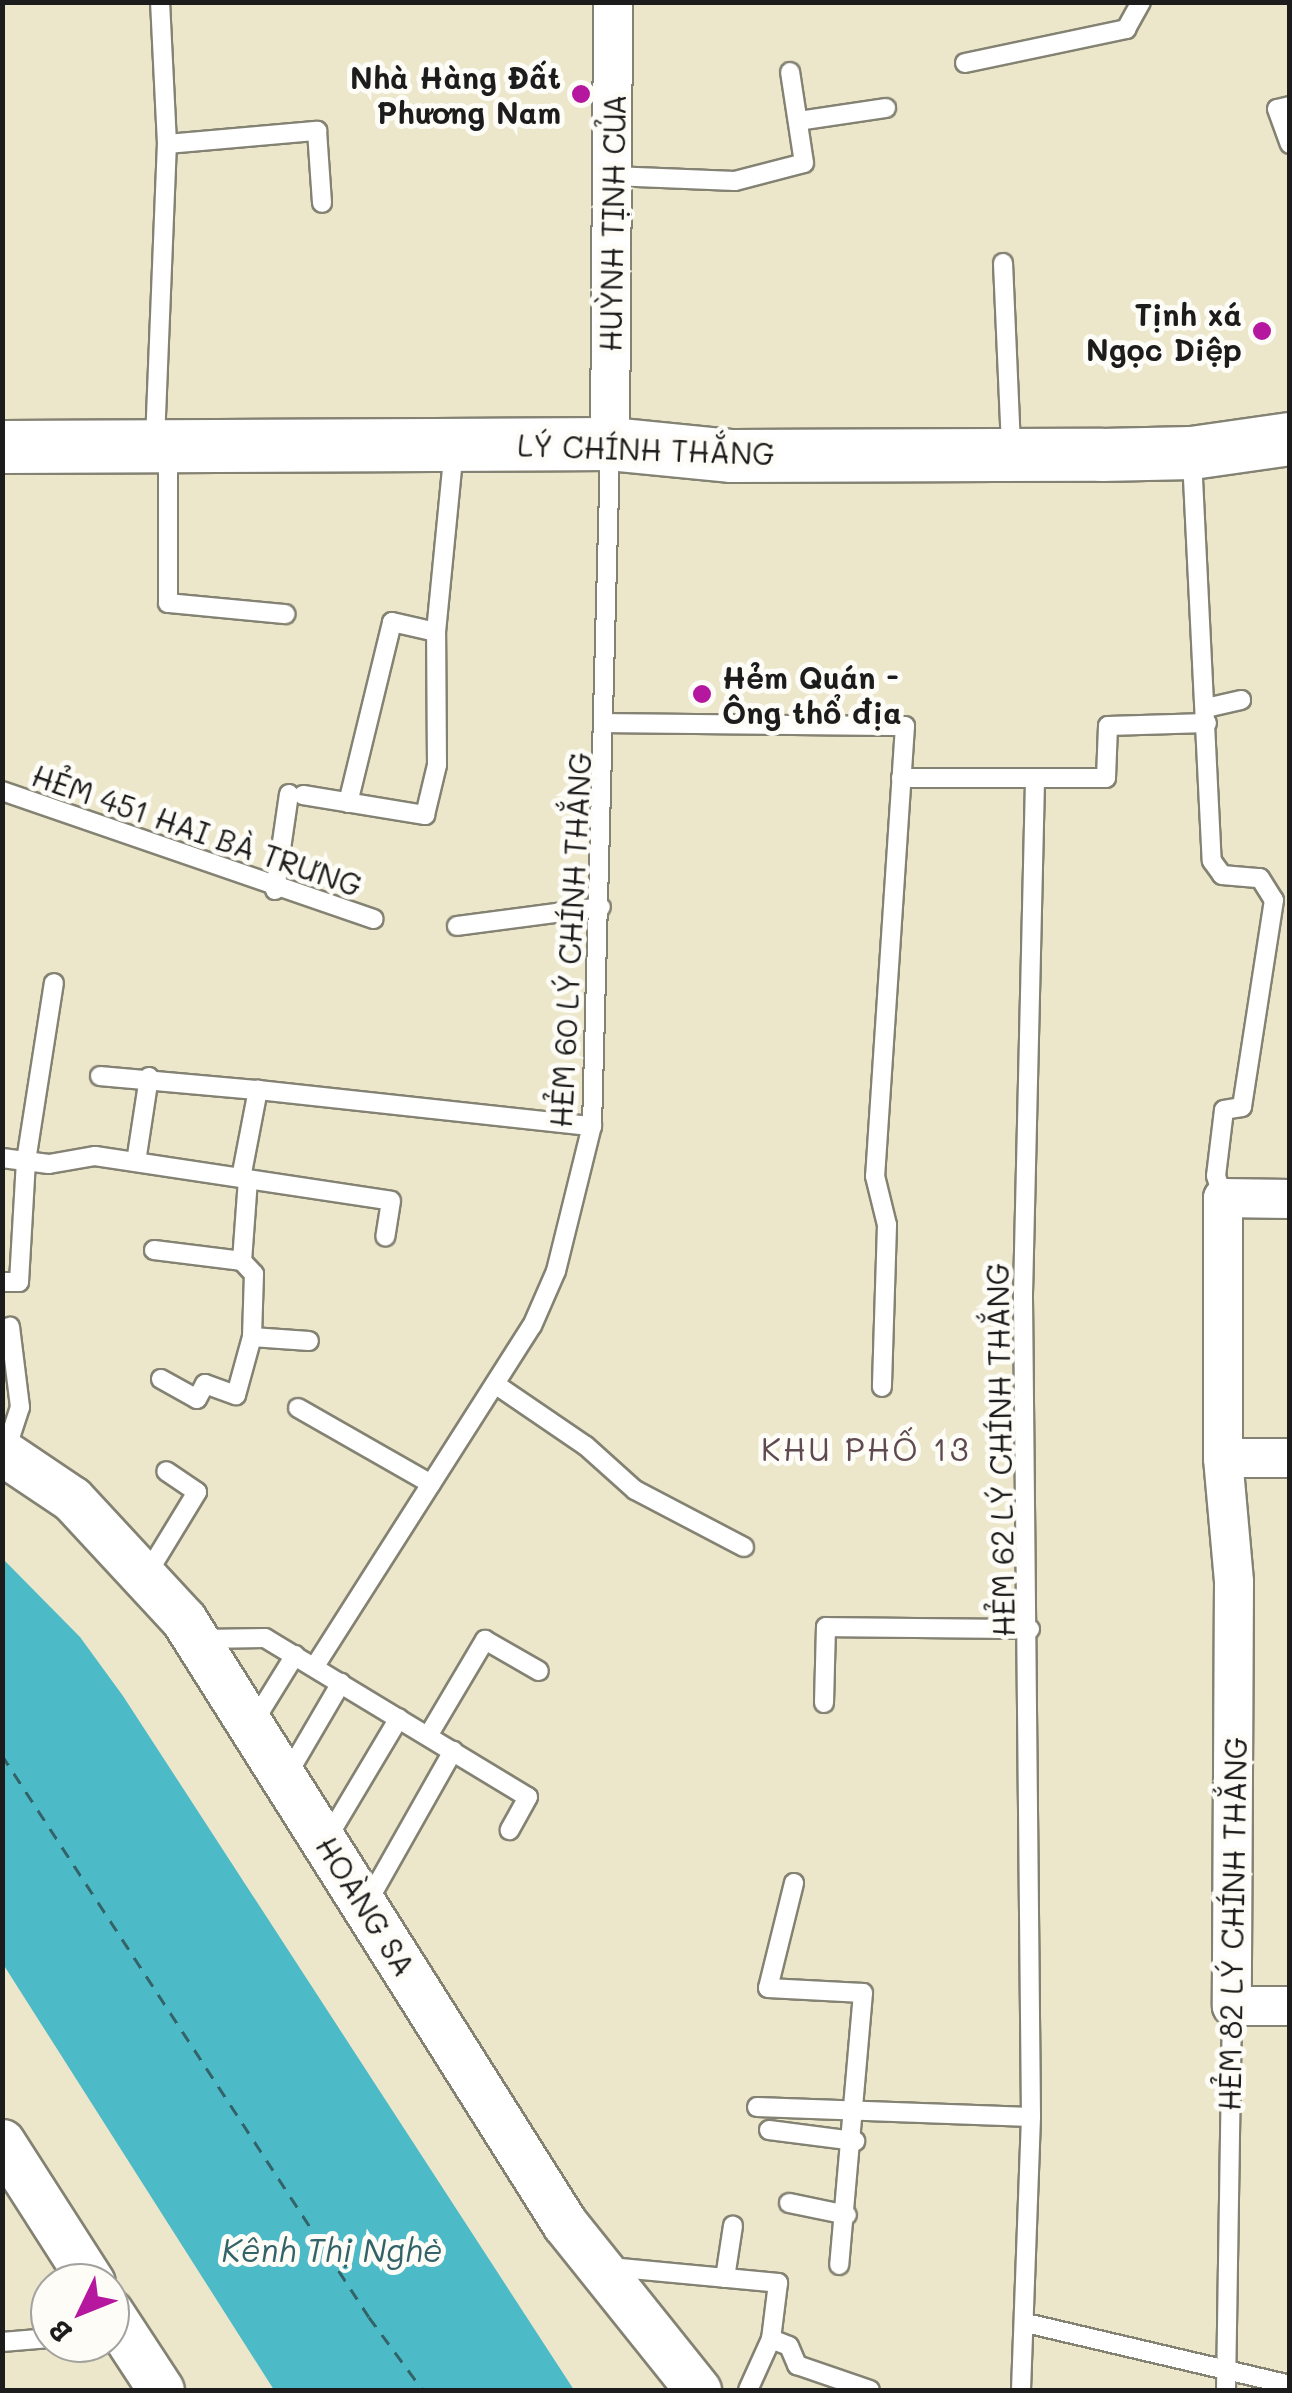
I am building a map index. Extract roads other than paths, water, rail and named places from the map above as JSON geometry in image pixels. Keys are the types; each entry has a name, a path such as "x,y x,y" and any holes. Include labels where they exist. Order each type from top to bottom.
{"main road":[{"name":"LÝ CHÍNH THẮNG","path":"2,447 162,442 610,444 732,456 1192,453 1290,439"}],"street":[{"name":"HUỲNH TỊNH CỦA","path":"610,444 614,2"},
{"path":"1223,1198 1290,1199"},
{"name":"HẺM 82 LÝ CHÍNH THẮNG","path":"1223,1198 1223,1458 1234,1582 1232,2006"},
{"name":"HOÀNG SA","path":"4,1453 72,1499 147,1574 196,1639 594,2266 698,2390"},
{"path":"1223,1458 1290,1458"},
{"path":"1232,2006 1290,2006"},
{"path":"2,2142 79,2263"},
{"path":"130,2347 162,2390"}],"lane":[{"path":"160,2 167,144 162,442 168,602 284,614"},
{"path":"965,64 1126,29 1141,2"},
{"path":"612,176 734,181 804,163 790,72"},
{"path":"1290,106 1277,109 1290,144"},
{"path":"798,121 886,108"},
{"path":"167,144 317,131 322,203"},
{"path":"1003,263 1012,454"},
{"path":"275,890 296,795 425,815 437,765 436,632 454,443"},
{"name":"HẺM 60 LÝ CHÍNH THẮNG","path":"315,1666 495,1384 556,1272 592,1126 607,723 610,444"},
{"path":"1192,453 1212,861 1222,874 1260,878 1274,900 1242,1108 1224,1110 1216,1176 1223,1198"},
{"path":"348,803 392,622 436,632"},
{"path":"902,778 1035,782 1106,778 1108,726 1207,716 1242,700"},
{"path":"607,723 905,726 876,1176 886,1225 882,1387"},
{"name":"HẺM 62 LÝ CHÍNH THẮNG","path":"1021,2390 1031,2117 1030,1629 1023,1294 1035,782"},
{"name":"HẺM 451 HAI BÀ TRƯNG","path":"2,792 275,890 374,919"},
{"path":"457,926 601,907"},
{"path":"2,1282 19,1282 26,1161 54,983"},
{"path":"100,1076 592,1126"},
{"path":"136,1162 149,1078"},
{"path":"242,1261 245,1179 258,1090"},
{"path":"2,1158 48,1164 95,1156 391,1201 385,1238"},
{"path":"154,1250 242,1261 254,1274 252,1337 236,1395 204,1384 197,1399 161,1379"},
{"path":"4,1453 20,1407 10,1327"},
{"path":"252,1337 309,1341"},
{"path":"495,1384 586,1446 634,1490 744,1547"},
{"path":"298,1408 431,1484"},
{"path":"147,1574 197,1492 166,1471"},
{"path":"824,1703 826,1627 1030,1629"},
{"path":"196,1639 257,1636 315,1666 528,1796 510,1830"},
{"path":"428,1736 484,1640 539,1672"},
{"path":"251,1726 295,1655"},
{"path":"285,1779 342,1683"},
{"path":"325,1842 398,1718"},
{"path":"365,1906 454,1751"},
{"path":"794,1883 768,1988 864,1993 858,2109 839,2264"},
{"name":"HẺM 82 LÝ CHÍNH THẮNG","path":"1226,2390 1232,2006"},
{"path":"756,2107 1031,2117"},
{"path":"769,2130 854,2142"},
{"path":"789,2203 847,2215"},
{"path":"725,2278 732,2226"},
{"path":"594,2266 778,2284 770,2340 748,2390"},
{"path":"1026,2324 1290,2384"},
{"path":"2,2342 30,2340"},
{"path":"770,2340 789,2346 797,2366 870,2390"}],"water":[{"name":"Kênh Thị Nghè","path":"3,1559 80,1637 123,1696 574,2390 274,2390 3,1964"}],"place":[{"name":"Nhà Hàng Đất Phương Nam","path":"581,94"},
{"name":"Tịnh xá Ngọc Diệp","path":"1262,331"},
{"name":"Hẻm Quán - Ông thổ địa","path":"702,694"}],"district":[{"name":"KHU PHỐ 13","path":"866,1448"}]}
